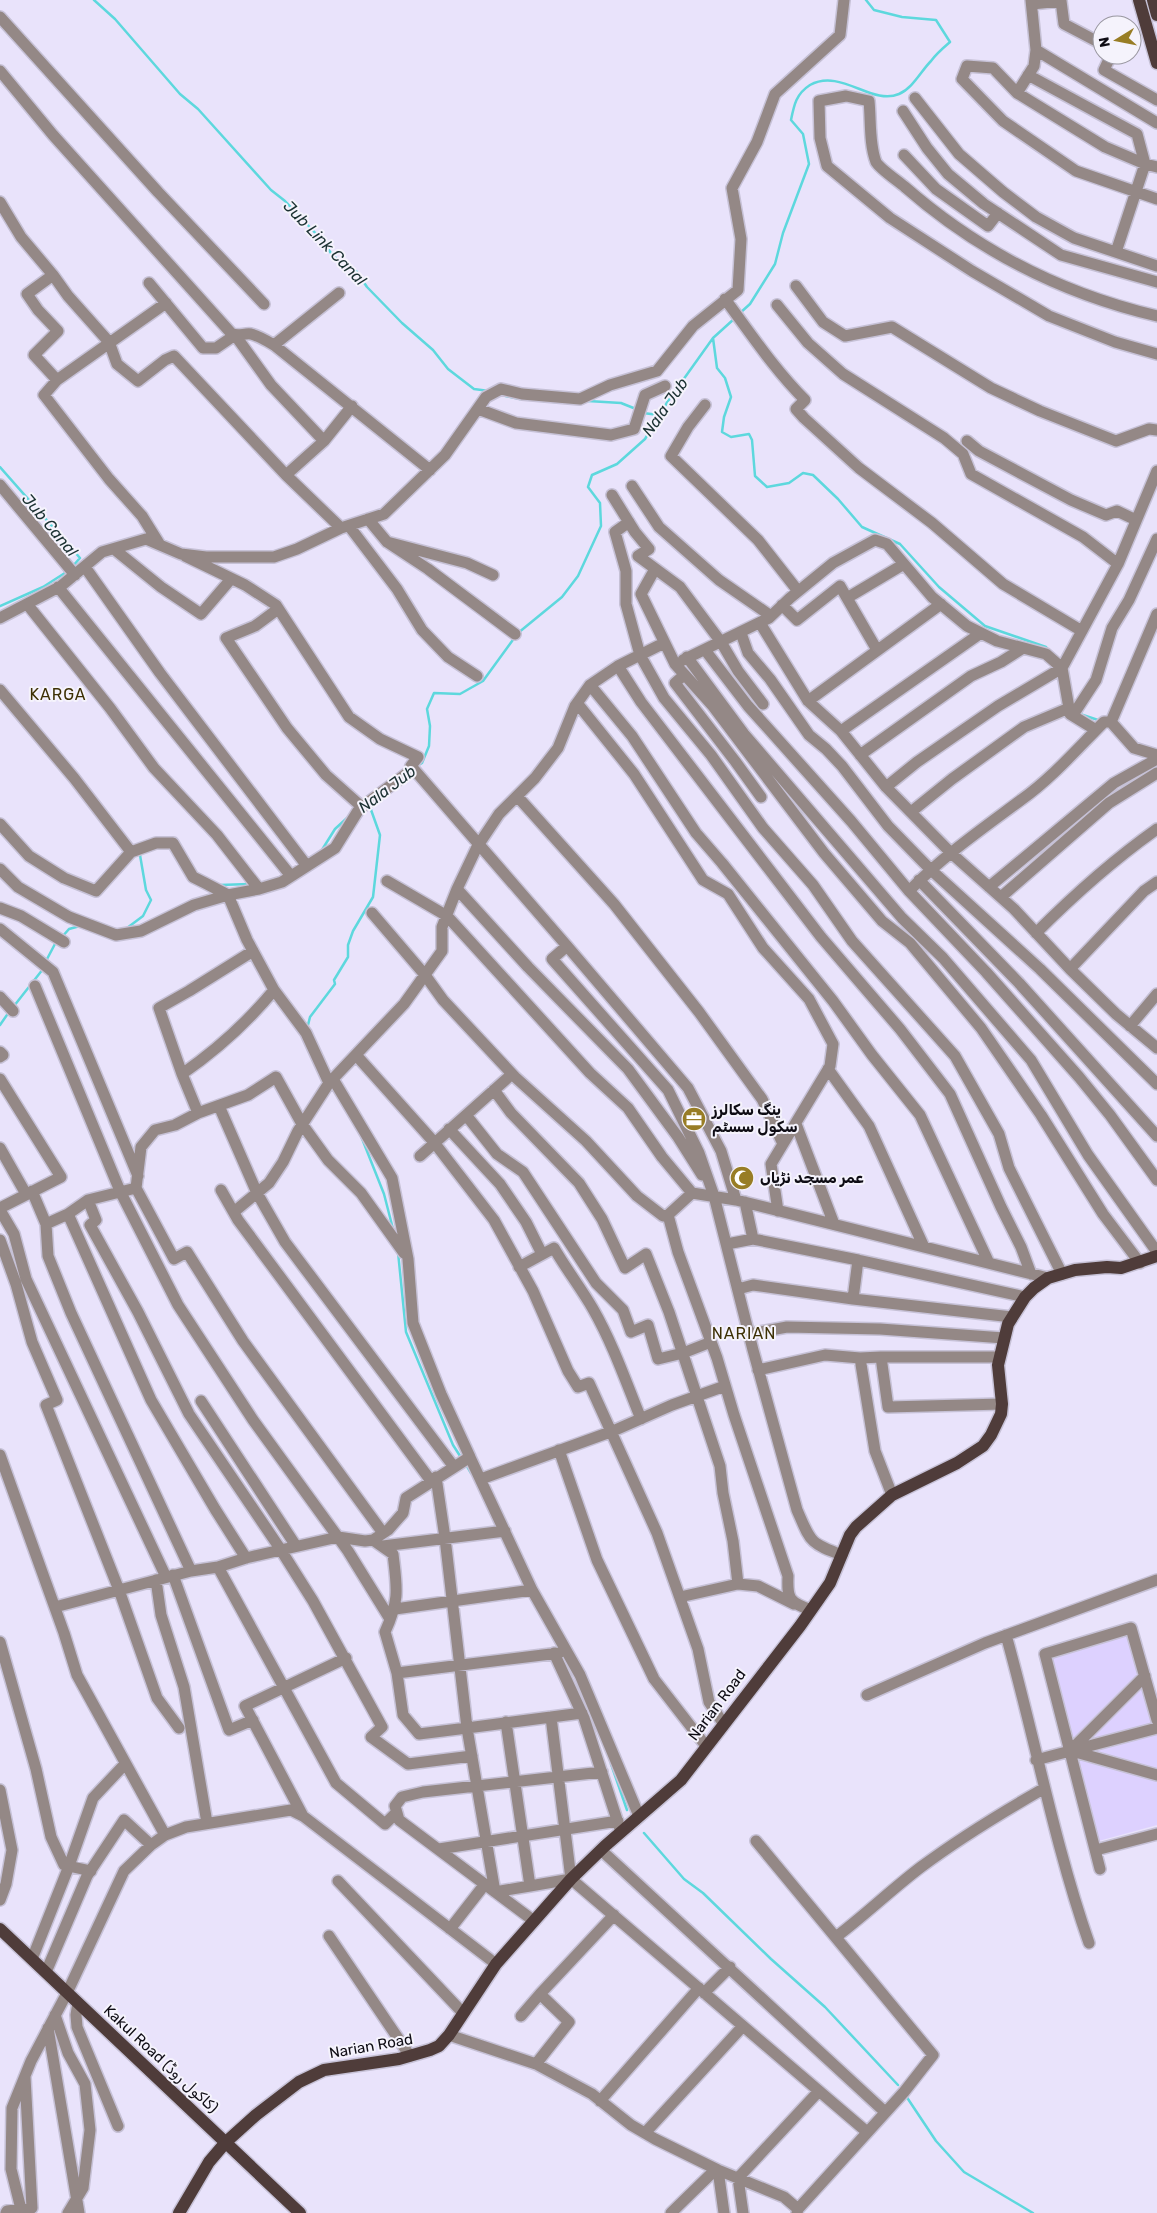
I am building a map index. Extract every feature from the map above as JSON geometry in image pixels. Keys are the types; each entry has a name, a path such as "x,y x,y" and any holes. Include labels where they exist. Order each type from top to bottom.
{"main road":[{"path":"1139,0 1157,63"},
{"path":"1153,0 1157,14"},
{"name":"Narian Road","path":"179,2213 209,2162 226,2142 256,2115 310,2076 324,2070 373,2064 410,2056 439,2046 449,2035 496,1964 571,1879 601,1850 620,1826 639,1816 681,1780 811,1610 830,1582 856,1527 892,1495 957,1463 983,1446 994,1428 1002,1404 998,1365 1004,1338 1012,1317 1025,1297 1048,1278 1099,1268 1121,1268 1157,1256"},
{"name":"Kakul Road (کاکول روڈ)","path":"0,1929 300,2213"}],"street":[{"path":"181,554 206,557 274,557 298,550 345,527 384,514 446,455 486,397 501,389 522,394 580,399 610,385 657,371 693,326 738,290 741,239 732,188 757,142 775,94 840,36 844,0"},
{"path":"1017,94 1034,66 1036,50 1032,2 1061,1 1064,24 1092,39"},
{"path":"0,17 158,192 264,304"},
{"path":"1036,50 1157,123"},
{"path":"1106,65 1104,70 1157,100"},
{"path":"1157,167 1145,164 1106,147 1017,94 993,68 968,66 962,78 1003,121 1076,172 1157,199"},
{"path":"0,71 72,156 220,322 235,335 271,385 324,441"},
{"path":"1028,75 1137,134 1145,164 1116,252"},
{"path":"1157,316 1123,308 1073,291 997,254 921,201 877,163 872,141 869,101 846,96 819,101 820,138 827,166 890,218 972,271 1049,316 1115,342 1157,354"},
{"path":"915,98 959,154 1003,192 1036,217 1074,238 1157,266"},
{"path":"903,111 927,148 948,174 998,213 1061,255 1157,282"},
{"path":"904,155 936,188 988,226 998,213"},
{"path":"0,202 21,237 68,296 109,342 116,364 138,381 165,360 174,356 286,475 345,527 397,589 422,630 448,657 477,676"},
{"path":"53,275 27,294 38,310 58,331 34,355 57,380"},
{"path":"149,283 203,348 216,348 235,335 251,334 274,345 430,470"},
{"path":"796,286 822,322 845,336 892,327 991,388 1040,411 1116,441 1149,428 1157,430"},
{"path":"274,345 339,293"},
{"path":"725,299 760,350 785,381 805,400 796,409 804,418 859,468 932,523 1003,584 1082,631"},
{"path":"160,545 142,516 108,479 44,395 57,380 166,303"},
{"path":"777,305 808,343 843,374 944,438 963,454 971,474 1083,537 1118,564"},
{"path":"478,409 516,423 612,435 634,430 645,395 665,386"},
{"path":"705,405 688,427 671,456 758,540 798,591"},
{"path":"286,475 324,441 352,406"},
{"path":"967,441 979,451 1072,500 1106,515 1117,511 1136,520"},
{"path":"886,787 917,762 998,706 1062,668 1118,564 1157,472"},
{"path":"0,485 75,574"},
{"path":"632,486 659,527 720,580 771,616"},
{"path":"612,495 649,549 638,556 680,587 721,642 738,671 763,704"},
{"path":"368,519 387,542 428,568 516,634"},
{"path":"629,522 615,532 626,571 626,604 640,655 664,698 711,755 763,828 813,885 852,941 955,1056 999,1134 1009,1168 1062,1274"},
{"path":"0,617 58,587 102,552 146,539 245,585 278,608 349,717 380,739 418,757 411,766 413,769 688,1088 721,1151 752,1239"},
{"path":"911,812 952,779 1024,728 1071,712 1096,680 1112,628 1129,600 1157,539"},
{"path":"674,664 760,623 771,616 833,563 875,540 887,544 940,604 967,626 997,641 1046,654 1062,668 1071,712 1096,730"},
{"path":"387,542 466,563 493,575"},
{"path":"114,549 161,587 201,614 231,579"},
{"path":"848,598 904,564"},
{"path":"85,567 174,711 292,876"},
{"path":"655,569 641,594 674,664 712,706 831,860 882,921 910,943 981,1028 1041,1114 1104,1214 1140,1263"},
{"path":"782,605 797,620 840,586 877,650"},
{"path":"58,587 174,711 307,866"},
{"path":"27,604 110,708 154,768 217,835 259,889"},
{"path":"808,701 940,604"},
{"path":"278,608 255,626 226,638 287,728 326,775 361,806"},
{"path":"1111,722 1157,614"},
{"path":"760,623 808,701 841,731 886,787 951,853 1001,897 1070,969 1130,1026 1157,1048"},
{"path":"741,632 748,653 770,679 809,736 826,748 842,766 888,826 930,869 1040,969 1157,1084"},
{"path":"841,731 980,633"},
{"path":"235,1211 269,1183 283,1162 302,1124 331,1081 404,1004 442,951 442,927 457,889 479,844 499,814 535,778 558,748 576,703 590,685 618,666 664,643"},
{"path":"860,755 971,676 1024,648"},
{"path":"705,650 748,706 851,821 909,891 986,972 1078,1076 1110,1115 1157,1180"},
{"path":"687,657 750,740 902,918 943,958 1031,1060 1088,1155 1157,1252"},
{"path":"618,666 641,702 821,937 900,1029 950,1094 1000,1207 1021,1247 1031,1274"},
{"path":"684,675 675,683 735,760 760,797"},
{"path":"590,685 632,736 696,833 833,1001 872,1055 920,1115 989,1263"},
{"path":"0,690 74,778 131,852"},
{"path":"576,703 634,774 703,880 728,894 763,948 809,999 834,1044 828,1069 771,1164 778,1211"},
{"path":"909,891 930,869 1042,783 1104,722 1111,722 1134,748 1157,755"},
{"path":"989,887 1114,783 1157,759"},
{"path":"0,869 18,887 69,917 116,936 141,931 194,905 282,882 335,848 361,806 413,769"},
{"path":"1001,897 1110,803 1157,773"},
{"path":"517,796 614,904 700,1012 762,1099 783,1144"},
{"path":"0,824 29,856 64,878 96,891 131,852 156,843 173,843 193,877 228,895 253,951 274,990 306,1033 331,1081 392,1178 408,1258 413,1323 441,1394 532,1590 580,1675 639,1816"},
{"path":"1036,933 1078,892 1132,847 1157,829"},
{"path":"919,880 1019,982 1157,1136"},
{"path":"387,881 447,916 590,1073 628,1108 662,1157 692,1193 740,1201 1048,1278"},
{"path":"1070,969 1144,891 1157,882"},
{"path":"457,889 528,967 628,1069 678,1137 714,1196"},
{"path":"0,908 21,916 64,942"},
{"path":"372,913 425,975 443,1000 512,1074 586,1141 637,1196 659,1213 668,1215"},
{"path":"0,929 53,972 137,1183 174,1259 187,1252 243,1341 380,1540 393,1554 397,1590 393,1614 385,1632 397,1673 403,1715 419,1734 582,1713"},
{"path":"567,946 552,959 668,1090 699,1153 714,1196 758,1370 797,1510 808,1535 817,1546 842,1555"},
{"path":"198,1113 159,1008 253,951"},
{"path":"34,986 120,1191 178,1305 253,1420 393,1614"},
{"path":"182,1074 216,1051 252,1017 274,990"},
{"path":"1130,1026 1157,994"},
{"path":"0,997 13,1011"},
{"path":"0,1052 3,1055 0,1057"},
{"path":"356,1055 434,1143 494,1220 533,1291 568,1371 578,1387 590,1383 657,1533 698,1649 709,1702 723,1723"},
{"path":"828,1069 869,1126 924,1247"},
{"path":"420,1156 512,1074"},
{"path":"137,1183 141,1147 155,1130 174,1125 198,1113 248,1095 276,1077 302,1124 328,1160 361,1193 408,1258"},
{"path":"0,1078 61,1178 0,1209 14,1234 26,1280 165,1578 229,1730 253,1720"},
{"path":"494,1090 510,1113 579,1182 602,1219 625,1268 646,1254 683,1353 720,1466 723,1493 733,1541 738,1584"},
{"path":"218,1106 257,1193 285,1242 454,1467"},
{"path":"466,1115 498,1154 523,1172 596,1283 623,1310 631,1332 648,1325 658,1359 683,1353 711,1342"},
{"path":"796,1124 834,1224"},
{"path":"449,1129 500,1184 526,1222 542,1254"},
{"path":"0,1148 29,1193 46,1224 48,1256 71,1313 191,1571"},
{"path":"46,1224 68,1214 88,1200 120,1191 137,1183"},
{"path":"221,1190 235,1211 238,1220 302,1309 434,1479 446,1538 467,1728 495,1892"},
{"path":"668,1215 692,1193"},
{"path":"88,1200 96,1220 90,1225 138,1312 189,1414 281,1550 346,1658 382,1727 371,1737 408,1764 472,1756"},
{"path":"68,1214 151,1400 246,1558"},
{"path":"668,1215 678,1252 711,1342 788,1576 787,1593 794,1604"},
{"path":"727,1244 752,1239 1025,1297"},
{"path":"0,1240 6,1272 32,1342 58,1400 46,1405 119,1590 157,1698 179,1728"},
{"path":"520,1267 554,1248 593,1308 607,1336 641,1419"},
{"path":"853,1299 858,1260"},
{"path":"738,1289 753,1285 853,1299 1012,1317"},
{"path":"749,1334 786,1327 880,1329 1004,1338"},
{"path":"758,1370 825,1355 860,1358 999,1357"},
{"path":"860,1358 875,1451 892,1495"},
{"path":"881,1358 888,1407 1002,1404"},
{"path":"481,1479 613,1432 725,1386"},
{"path":"201,1401 296,1546"},
{"path":"559,1450 597,1560 654,1679 706,1746"},
{"path":"380,1540 402,1513 406,1498 470,1457 468,1453"},
{"path":"0,1455 55,1607 77,1675 165,1835"},
{"path":"55,1607 191,1571 218,1567 246,1558 338,1537 365,1541 446,1538 505,1531"},
{"path":"218,1567 336,1783 385,1824 396,1813"},
{"path":"165,1578 161,1615 184,1687 207,1823"},
{"path":"867,1695 984,1642 1006,1636 1116,1593 1157,1580"},
{"path":"680,1597 738,1584 758,1586 794,1604 811,1610"},
{"path":"393,1614 453,1601 532,1590"},
{"path":"1100,1869 1045,1654 1131,1628 1157,1720"},
{"path":"1006,1636 1043,1789 1072,1896 1089,1944"},
{"path":"0,1642 5,1681 36,1769 51,1837 64,1865 91,1871"},
{"path":"397,1673 567,1652"},
{"path":"439,1850 566,1829 620,1826 582,1713 554,1653"},
{"path":"303,1816 246,1706 346,1658"},
{"path":"1070,1751 1145,1676"},
{"path":"551,1717 571,1879 867,2132"},
{"path":"506,1722 530,1886"},
{"path":"1036,1760 1157,1728"},
{"path":"1070,1751 1157,1775"},
{"path":"32,1959 70,1866 93,1798 125,1764"},
{"path":"534,1921 399,1820 395,1806 402,1797 602,1772"},
{"path":"836,1937 920,1868 999,1814 1043,1789"},
{"path":"0,1790 12,1850 6,1884 0,1900"},
{"path":"22,2212 5,2169 12,2108 25,2073 67,1993 124,1871 151,1845 165,1835 186,1827 291,1810 303,1816 496,1964"},
{"path":"46,1972 91,1871 124,1820 151,1845"},
{"path":"1096,1850 1157,1834"},
{"path":"449,2035 536,2064 600,2100 645,2133 674,2150 784,2197 798,2211 886,2112 932,2056 756,1841"},
{"path":"601,1850 886,2112"},
{"path":"495,1892 571,1879"},
{"path":"338,1881 463,2013"},
{"path":"450,1929 485,1884"},
{"path":"521,2016 614,1915"},
{"path":"329,1936 410,2056"},
{"path":"600,2100 702,1991 730,1967"},
{"path":"536,2064 569,2022 540,1994"},
{"path":"78,2003 76,2015 78,2027 118,2126"},
{"path":"55,2015 68,2053 85,2084 90,2130 83,2188 68,2213"},
{"path":"645,2133 743,2026"},
{"path":"48,2028 79,2213"},
{"path":"6,2213 6,2211 22,2212 32,2208 25,2073"},
{"path":"738,2178 819,2091"},
{"path":"671,2213 717,2169"},
{"path":"717,2169 724,2213"},
{"path":"738,2178 743,2213"}],"shaded area":[{"path":"1127,1625 1157,1732 1157,1825 1095,1842 1041,1649"}],"waterway":[{"name":"Jub Link Canal","path":"94,0 115,19 180,94 198,109 271,190 285,201 321,239 333,256 356,271 367,287 402,323 433,350 448,369 474,389 489,391"},
{"name":"Nala Jub","path":"740,313 750,304 775,264 783,233 809,164 803,134 791,120 795,105 805,88 822,81 833,81 878,95 889,96 899,94 913,84 935,56 950,42 936,20 902,17 874,10 866,0"},
{"name":"Nala Jub","path":"518,633 562,597 578,576 601,526 600,503 588,487 592,475 617,464 645,439 668,401 713,338 734,319"},
{"name":"Nala Jub","path":"713,338 717,368 725,378 731,397 724,417 722,432 731,437 749,434 752,440 755,476 767,487 789,483 803,473 813,475 838,499 862,527 900,544 939,587 985,626 1046,647 1049,651"},
{"name":"Jub Link Canal","path":"501,395 520,399"},
{"name":"Jub Link Canal","path":"543,401 555,402"},
{"name":"Jub Link Canal","path":"588,401 621,403 636,409"},
{"name":"Jub Link Canal","path":"643,413 659,415"},
{"name":"Jub Canal","path":"0,467 80,558 72,567"},
{"name":"Jub Canal","path":"0,606 43,587 68,571"},
{"name":"Nala Jub","path":"417,766 422,763 429,746 430,726 427,709 434,693 460,694 483,681 515,637"},
{"name":"Nala Jub","path":"1080,714 1101,721"},
{"name":"Nala Jub","path":"1114,733 1122,742"},
{"path":"307,1029 310,1017 335,984 334,980 348,957 348,945 353,931 373,897 380,835 370,807"},
{"name":"Nala Jub","path":"320,853 335,829 347,818"},
{"name":"Nala Jub","path":"127,928 143,916 151,900 146,890 140,855 142,853"},
{"name":"Nala Jub","path":"220,885 249,884"},
{"name":"Nala Jub","path":"62,937 69,929 80,926"},
{"name":"Nala Jub","path":"46,961 56,942"},
{"name":"Nala Jub","path":"14,1006 43,969"},
{"name":"Nala Jub","path":"0,1025 9,1012"},
{"path":"361,1136 384,1194 393,1229"},
{"path":"398,1252 406,1332 453,1445 462,1459"},
{"path":"465,1463 471,1473"},
{"path":"611,1764 627,1810"},
{"path":"644,1833 684,1879 703,1893 771,1959 825,2007 898,2085"},
{"path":"906,2096 936,2141 964,2172 1033,2213"}],"place":[{"name":"ینگ سکالرز سکول سسٹم","path":"694,1119"},
{"name":"عمر مسجد نڑیاں","path":"742,1178"}],"district":[{"name":"KARGA","path":"58,694"},
{"name":"NARIAN","path":"744,1333"}]}
